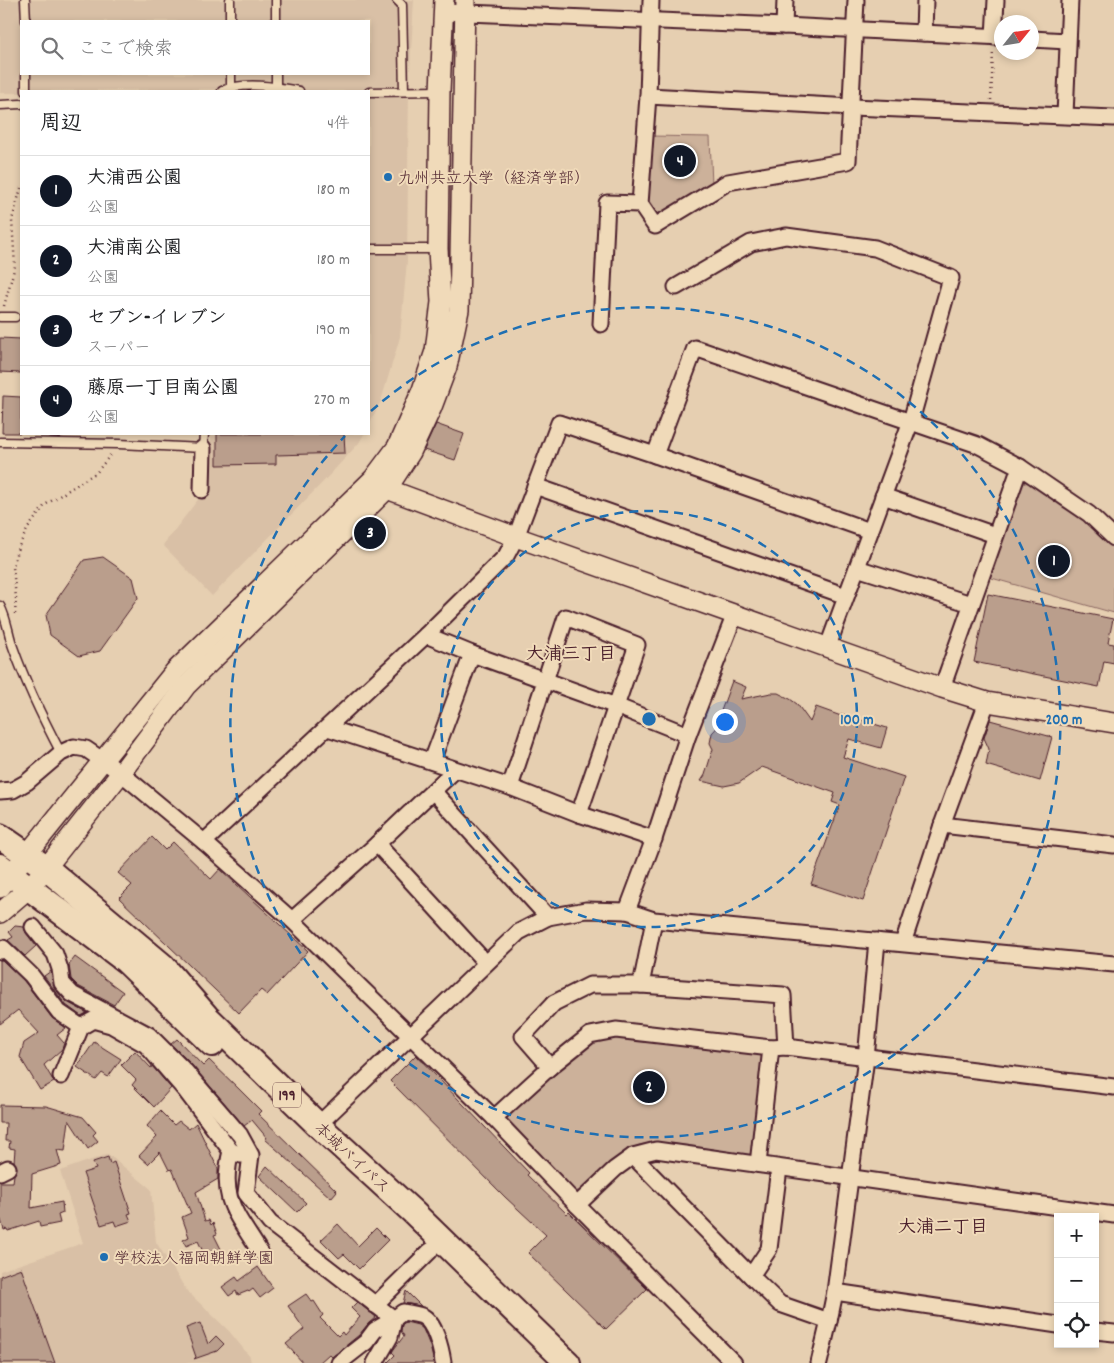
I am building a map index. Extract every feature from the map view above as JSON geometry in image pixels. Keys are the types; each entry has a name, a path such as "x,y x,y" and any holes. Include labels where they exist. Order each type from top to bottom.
{"highway":[{"name":"本城バイパス","path":"0,836 46,868 163,966 207,1017 318,1125 413,1212 568,1363"},
{"name":"本城バイパス","path":"10,879 126,961 546,1363"}],"street":[{"path":"651,0 648,96 640,204 655,226 728,182 848,161 856,0"},
{"path":"784,26 785,0"},
{"path":"924,33 925,0"},
{"path":"996,0 997,15"},
{"path":"1065,115 1070,0"},
{"path":"0,913 10,879 26,855 175,671 380,484 422,390 435,352 442,302 438,249 440,91 444,6 464,6 650,22 784,26 994,37"},
{"path":"10,879 46,868 121,773 186,686 412,452 447,367 459,310 464,6"},
{"path":"1039,39 1067,41"},
{"path":"648,96 1114,118"},
{"path":"601,324 607,203 640,204"},
{"path":"676,286 751,243 786,236 875,248 951,278 911,421 828,646"},
{"path":"655,455 695,348 978,445 1020,467 1089,514 1114,538"},
{"path":"204,842 328,728 506,556 516,537 559,423 870,531"},
{"path":"202,490 204,441"},
{"path":"942,688 994,535 1020,467"},
{"path":"380,484 516,537 828,646 942,688 987,702 1114,723"},
{"path":"535,486 846,596"},
{"path":"883,496 994,535"},
{"path":"857,568 971,604"},
{"path":"627,911 654,839 688,735 735,614"},
{"path":"510,787 566,617 637,645 578,814"},
{"path":"426,635 688,735"},
{"path":"432,761 472,654"},
{"path":"903,943 942,825 987,702"},
{"path":"328,728 510,787 578,814 654,839"},
{"path":"0,791 13,790 27,782 61,753 74,747 86,749 121,773 204,842 292,920 494,1118 577,1205 734,1363"},
{"path":"292,920 377,844 455,770"},
{"path":"433,791 548,917"},
{"path":"942,825 1114,845"},
{"path":"377,844 486,964"},
{"path":"318,1125 519,932 548,917 586,910 627,911 654,920 1114,964"},
{"path":"641,985 654,920"},
{"path":"33,927 56,954 62,983 72,994 148,1034 184,1071 240,1135 251,1155 246,1193 270,1223 394,1319"},
{"path":"819,1363 834,1292 866,1058 876,941"},
{"path":"0,952 3,948 31,975 59,1012 81,1026"},
{"path":"550,1067 523,1036 554,1003 590,986 641,985 783,995 778,1048 758,1164"},
{"path":"61,1076 81,1026 93,1020 111,1025 146,1045 185,1090 231,1150 237,1152 250,1162"},
{"path":"494,1118 550,1067 590,1035 616,1030 1114,1087"},
{"path":"231,1150 227,1191 231,1206 260,1252"},
{"path":"577,1205 615,1169 633,1156 656,1150 1114,1215"},
{"path":"633,1156 780,1304 829,1321"},
{"path":"751,1276 769,1249 779,1168"},
{"path":"375,1305 430,1251"},
{"path":"834,1292 1054,1324"},
{"path":"333,1363 366,1342 375,1330 402,1312 424,1317 430,1324 439,1341 443,1362"},
{"path":"375,1363 390,1337 394,1319"},
{"path":"1099,1331 1114,1333"}],"lane":[{"path":"25,0 26,20"},
{"path":"230,0 230,20"},
{"path":"276,0 276,20"},
{"path":"397,0 402,5 404,91"},
{"path":"26,75 26,90"},
{"path":"231,75 231,87"},
{"path":"276,75 276,86"},
{"path":"224,90 231,87 276,86 294,90"},
{"path":"370,92 440,91"},
{"path":"0,105 20,104"},
{"path":"370,249 438,249"},
{"path":"0,317 15,317"},
{"path":"0,442 119,444 204,441"},
{"path":"0,606 13,647 41,715 61,753"}],"path":[{"path":"990,112 996,60"},
{"path":"0,317 15,266 12,220 20,192"},
{"path":"15,617 16,598 13,567 28,528 45,505 97,472 119,444"}],"shaded area":[{"name":"九州共立大学（経済学部）","path":"0,0 414,0 409,86 407,261 400,337 381,401 370,422 370,90 20,90 20,93 0,93"},
{"path":"651,136 710,137 712,185 656,216 647,203"},
{"path":"211,435 363,435 359,443 323,482 212,596 163,545 210,484"},
{"path":"1031,482 1093,525 1114,545 1114,613 988,577 1019,484"},
{"path":"614,1037 761,1052 765,1057 755,1152 750,1156 674,1144 644,1144 634,1147 619,1156 580,1191 574,1191 506,1123 506,1116 570,1055 592,1040"},
{"name":"学校法人福岡朝鮮学園","path":"108,1154 151,1189 156,1242 187,1291 229,1331 250,1357 251,1363 0,1363 0,1271 83,1243 60,1171"}],"building":[{"path":"0,338 20,339 20,373 0,372"},
{"path":"3,396 20,397 20,433 2,433"},
{"path":"436,424 464,434 455,460 424,450"},
{"path":"217,435 344,435 345,453 276,455 276,464 217,465"},
{"path":"103,557 133,578 138,598 100,651 79,656 50,635 46,615 84,560"},
{"path":"988,594 1113,619 1108,643 1114,644 1114,663 1104,661 1099,687 974,662"},
{"path":"732,681 746,687 741,699 778,693 797,704 810,722 816,707 841,716 842,714 887,728 881,748 849,739 843,757 904,777 863,901 811,884 840,805 832,802 835,793 762,767 739,783 724,786 701,781 705,775 713,749 710,743 712,733 723,721 718,719"},
{"path":"990,720 1052,737 1040,781 986,765 989,749 984,738"},
{"path":"152,837 165,850 173,842 211,879 220,869 308,951 267,995 261,990 239,1013 119,898 132,885 118,873"},
{"path":"15,926 24,927 26,933 36,946 25,956 8,940 13,937 9,932"},
{"path":"75,957 123,992 114,1005 78,986 71,979 69,965"},
{"path":"0,960 24,981 52,1018 66,1028 57,1035 64,1043 62,1049 44,1065 54,1082 40,1090 20,1057 24,1043 39,1033 18,1010 0,1024"},
{"path":"51,971 55,989 67,1002 87,1013 81,1016 66,1005 44,976"},
{"path":"177,1039 203,1066 209,1060 261,1111 258,1114 337,1191 331,1198 265,1139 267,1138 252,1120 244,1126 192,1065 171,1044"},
{"path":"94,1042 121,1059 108,1077 102,1073 96,1080 77,1067"},
{"path":"135,1051 151,1068 152,1066 171,1088 154,1107 132,1085 136,1080 121,1065"},
{"path":"416,1055 529,1173 527,1175 567,1214 569,1212 647,1289 606,1329 528,1253 546,1235 505,1197 390,1081"},
{"path":"0,1105 46,1106 83,1117 96,1132 93,1135 98,1141 88,1149 69,1120 65,1151 57,1150 61,1165 32,1174 31,1208 62,1202 63,1213 58,1215 60,1223 40,1227 39,1221 8,1231 7,1229 4,1230 0,1217 0,1182 13,1182 17,1168 14,1162 15,1149 9,1148 10,1141 5,1141 6,1123 0,1123"},
{"path":"160,1111 174,1125 179,1121 189,1129 196,1123 218,1169 218,1179 196,1192 205,1221 209,1220 211,1225 213,1223 217,1234 214,1235 221,1249 205,1256 198,1241 186,1246 183,1240 189,1237 182,1217 191,1213 172,1169 169,1170 160,1152 148,1164 139,1156 157,1137 147,1126"},
{"path":"108,1157 110,1164 114,1162 131,1213 128,1214 131,1221 116,1226 114,1221 101,1225 83,1173 96,1169 93,1162"},
{"path":"267,1166 306,1203 297,1212 259,1176"},
{"path":"338,1224 358,1246 376,1228 388,1240 359,1269 344,1254 339,1258 321,1240"},
{"path":"258,1267 273,1288 260,1298 253,1289 238,1295 236,1291 229,1296 222,1287 236,1277 239,1281"},
{"path":"21,1268 55,1363 0,1363 0,1276"},
{"path":"406,1291 421,1306 403,1303"},
{"path":"306,1294 312,1302 314,1301 323,1315 320,1318 338,1336 342,1332 344,1335 360,1317 351,1308 357,1302 376,1317 359,1335 332,1357 329,1354 319,1363 303,1363 286,1344 304,1329 288,1306"},
{"path":"406,1322 418,1325 423,1329 434,1363 387,1363 395,1355 392,1352 404,1336 401,1331 402,1324"},
{"path":"200,1323 208,1344 216,1336 224,1344 217,1351 194,1359 196,1357 186,1328"}],"place":[{"name":"藤原一丁目南公園","path":"680,161"},
{"name":"九州共立大学（経済学部）","path":"388,177"},
{"name":"セブン-イレブン","path":"370,533"},
{"name":"大浦西公園","path":"1054,561"},
{"name":"大浦南公園","path":"649,1087"},
{"name":"学校法人福岡朝鮮学園","path":"104,1257"}],"district":[{"name":"大浦三丁目","path":"571,653"},
{"name":"大浦二丁目","path":"943,1226"}]}
